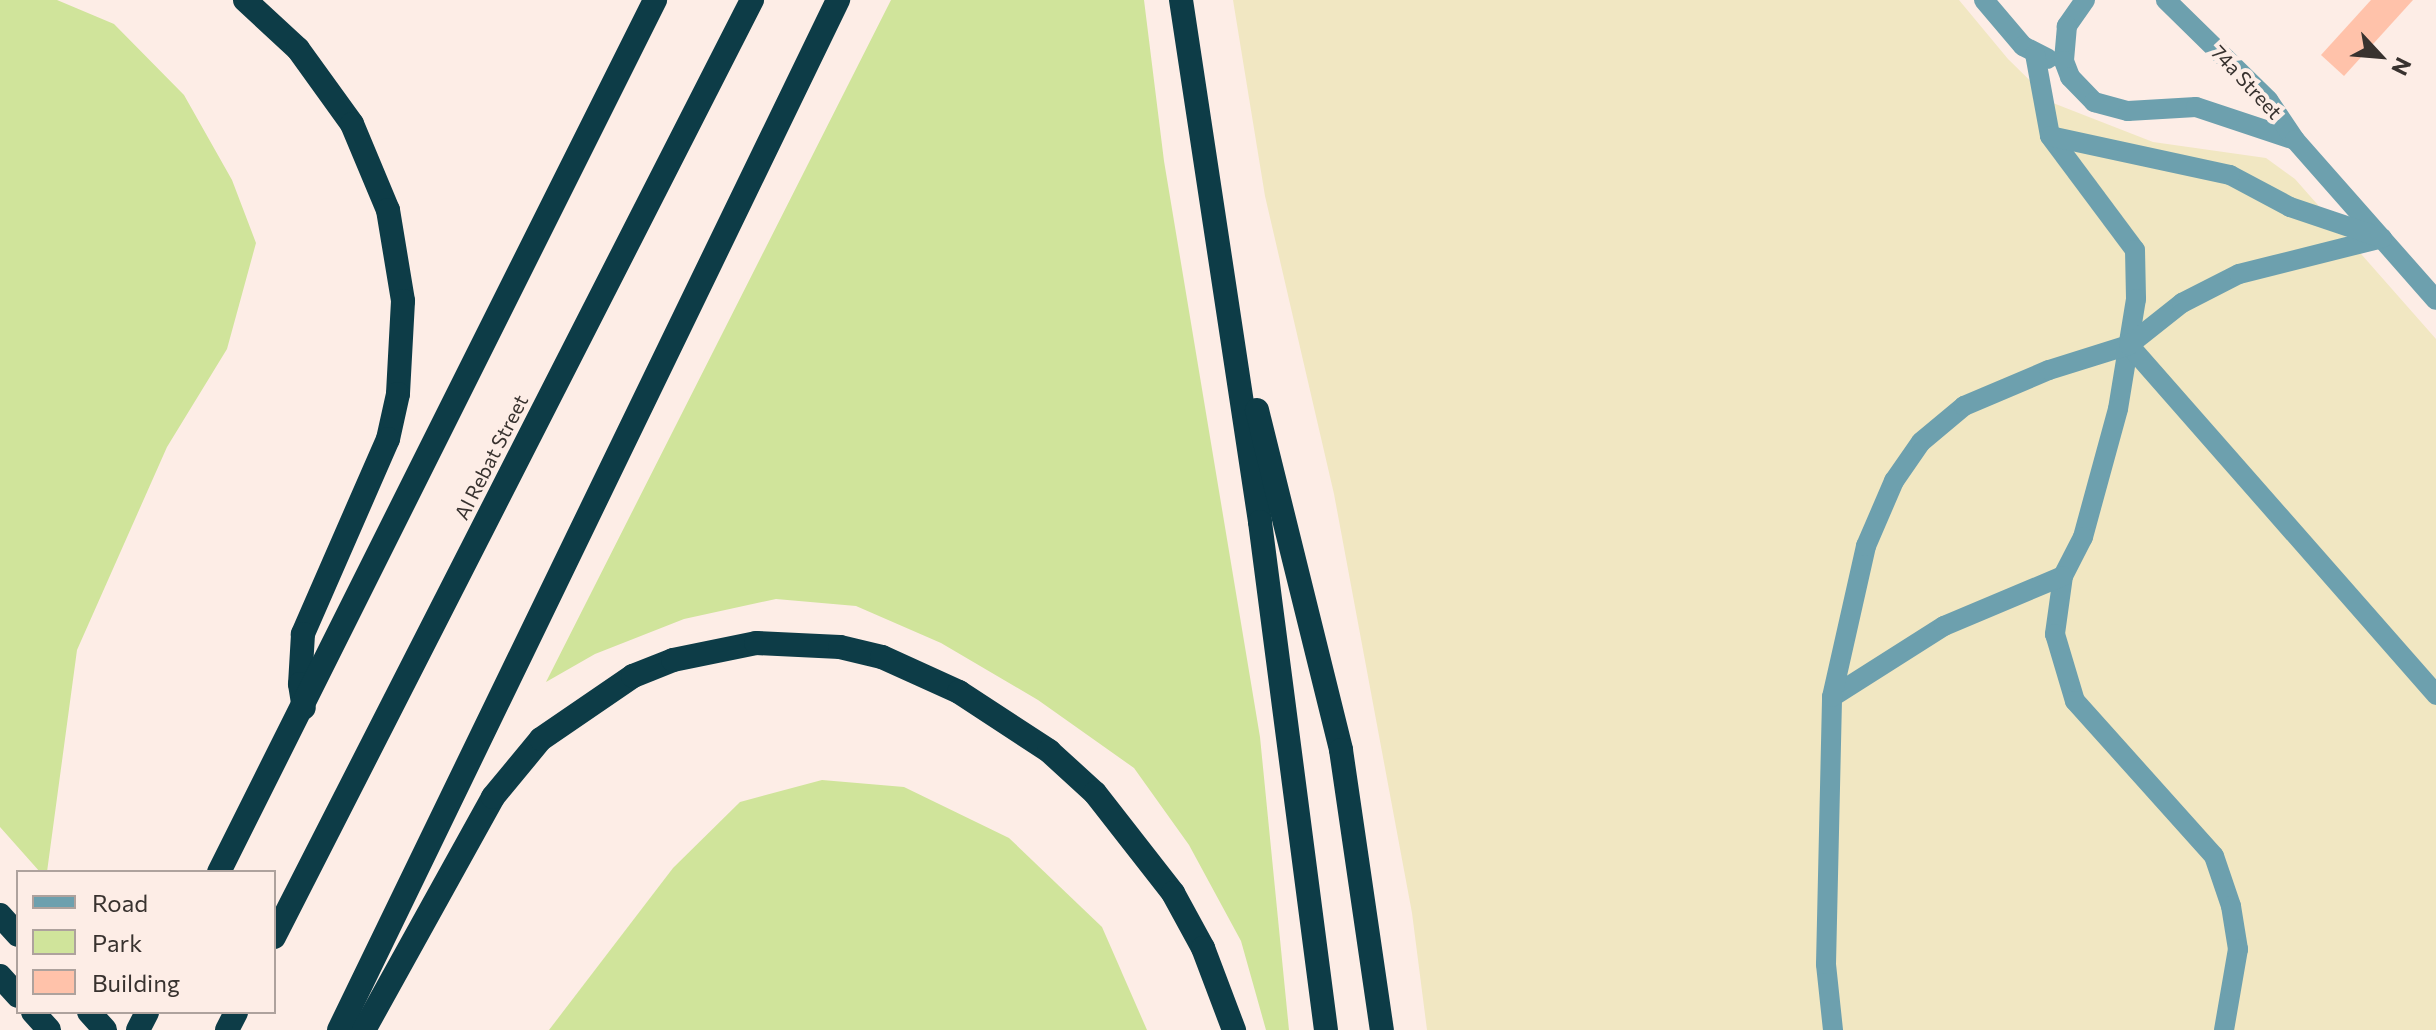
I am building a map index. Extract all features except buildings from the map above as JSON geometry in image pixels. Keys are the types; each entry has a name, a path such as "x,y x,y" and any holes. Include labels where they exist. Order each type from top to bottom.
{"highway":[{"path":"245,0 298,49 352,124 388,210 403,301 398,394 388,439 303,634 300,684 304,708"},
{"path":"220,870 304,708 655,0"},
{"name":"Al Rebat Street","path":"276,933 752,0"},
{"path":"339,1030 838,0"},
{"path":"1181,0 1215,242 1260,522 1326,1030"},
{"path":"1215,242 1341,750 1382,1030"},
{"path":"364,1030 493,797 541,739 633,676 673,660 756,643 840,647 895,662 959,692 1049,751 1106,805 1173,893 1203,948 1234,1030"},
{"path":"0,915 16,933"},
{"path":"0,976 16,994"},
{"path":"35,1014 49,1030"},
{"path":"91,1014 105,1030"}],"street":[{"path":"2035,54 2064,61 2067,26 2085,0"},
{"name":"74a Street","path":"2166,0 2268,100 2295,140"},
{"path":"1986,1 2035,54 2050,136 2135,250 2136,299 2118,409 2083,537 2063,576 2055,634 2075,701 2161,793 2214,856 2238,949 2224,1030"},
{"name":"74a Street","path":"2064,61 2081,92 2110,109 2196,107 2295,140"},
{"path":"2050,136 2230,175 2290,207 2382,238"},
{"path":"2295,140 2436,300"},
{"path":"1833,1030 1826,964 1832,697 1866,546 1894,481 1921,442 1964,406 2049,370 2129,345 2182,303 2239,274 2382,238"},
{"path":"2129,345 2436,695"},
{"path":"1832,697 1944,626 2063,576"}],"green space":[{"path":"0,0 57,0 114,24 184,95 232,180 256,243 227,349 167,447 77,650 47,870 38,870 0,827"},
{"path":"891,0 1144,0 1164,161 1260,737 1289,1030 1266,1030 1241,941 1189,845 1134,768 1038,700 941,643 856,606 776,599 684,619 595,654 546,682"},
{"path":"822,780 904,787 1009,838 1102,927 1147,1030 549,1030 673,868 740,802"}],"sand":[{"path":"1233,0 1959,0 2008,59 2053,103 2153,142 2266,158 2295,179 2436,339 2436,1030 1427,1030 1412,913 1334,494 1265,196"}]}
